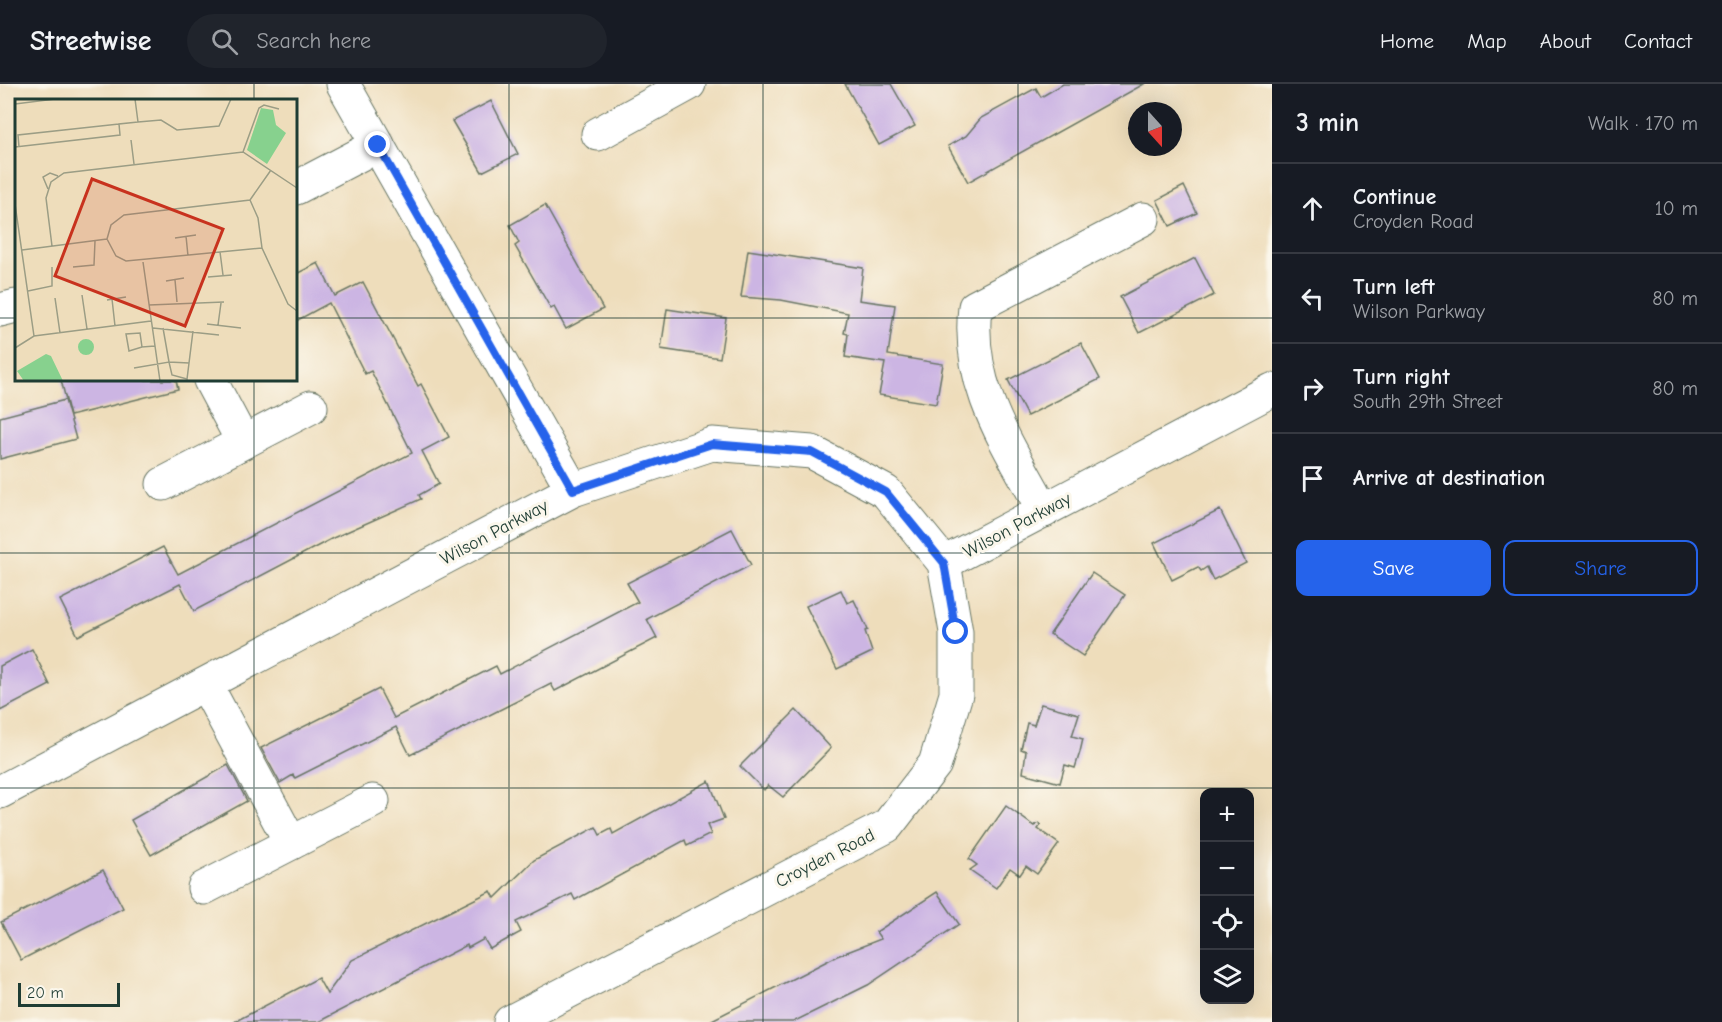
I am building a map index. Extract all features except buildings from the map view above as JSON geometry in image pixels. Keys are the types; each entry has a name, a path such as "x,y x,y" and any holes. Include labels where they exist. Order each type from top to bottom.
{"street":[{"path":"343,84 573,490"},
{"path":"598,134 689,84"},
{"path":"297,187 378,145"},
{"path":"1044,511 988,405 978,378 972,332 975,307 1143,219"},
{"path":"0,310 15,306"},
{"path":"211,381 243,442"},
{"name":"Wilson Parkway","path":"0,792 573,490 712,444 812,452 886,492 944,563 1272,390"},
{"path":"163,484 311,406"},
{"name":"Croyden Road","path":"510,1022 887,826 935,764 956,694 956,632 944,563"},
{"path":"206,685 291,843"},
{"path":"204,888 373,801"}],"route":[{"path":"378,145 573,490 712,444 812,452 886,492 944,563 956,632"}]}
